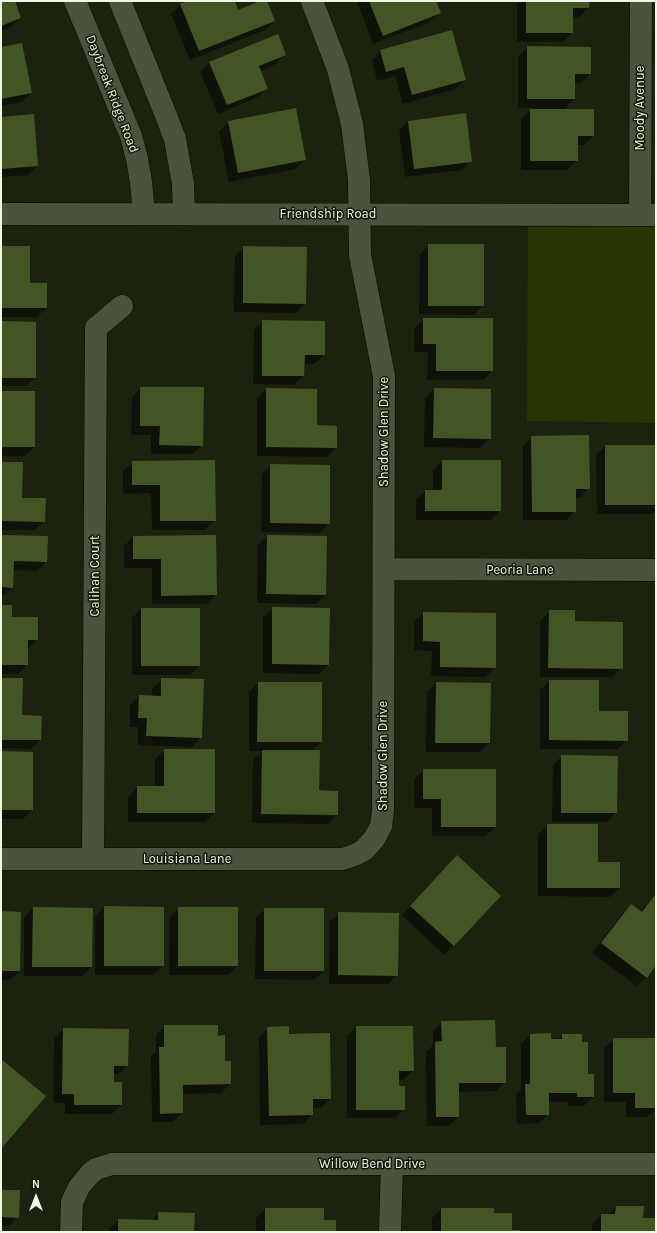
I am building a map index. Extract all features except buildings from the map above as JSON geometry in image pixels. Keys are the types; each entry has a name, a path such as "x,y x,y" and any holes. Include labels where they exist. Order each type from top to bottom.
{"street":[{"name":"Daybreak Ridge Road","path":"75,1 131,136 141,182 144,214"},
{"path":"120,1 174,139 183,184 184,214"},
{"name":"Shadow Glen Drive","path":"312,1 338,69 346,96 357,152 360,180 360,255 384,376 383,811 381,826 369,845"},
{"name":"Moody Avenue","path":"641,1 648,215"},
{"name":"Friendship Road","path":"1,214 648,215"},
{"name":"Calihan Court","path":"93,859 96,328 122,306"},
{"name":"Peoria Lane","path":"384,569 656,570"},
{"name":"Louisiana Lane","path":"1,859 343,859 357,854 369,845"},
{"name":"Willow Bend Drive","path":"71,1232 72,1211 75,1194 83,1180 104,1166 120,1163 656,1164"},
{"path":"390,1232 392,1164"}],"green space":[{"path":"656,226 656,423 527,421 528,227"}]}
